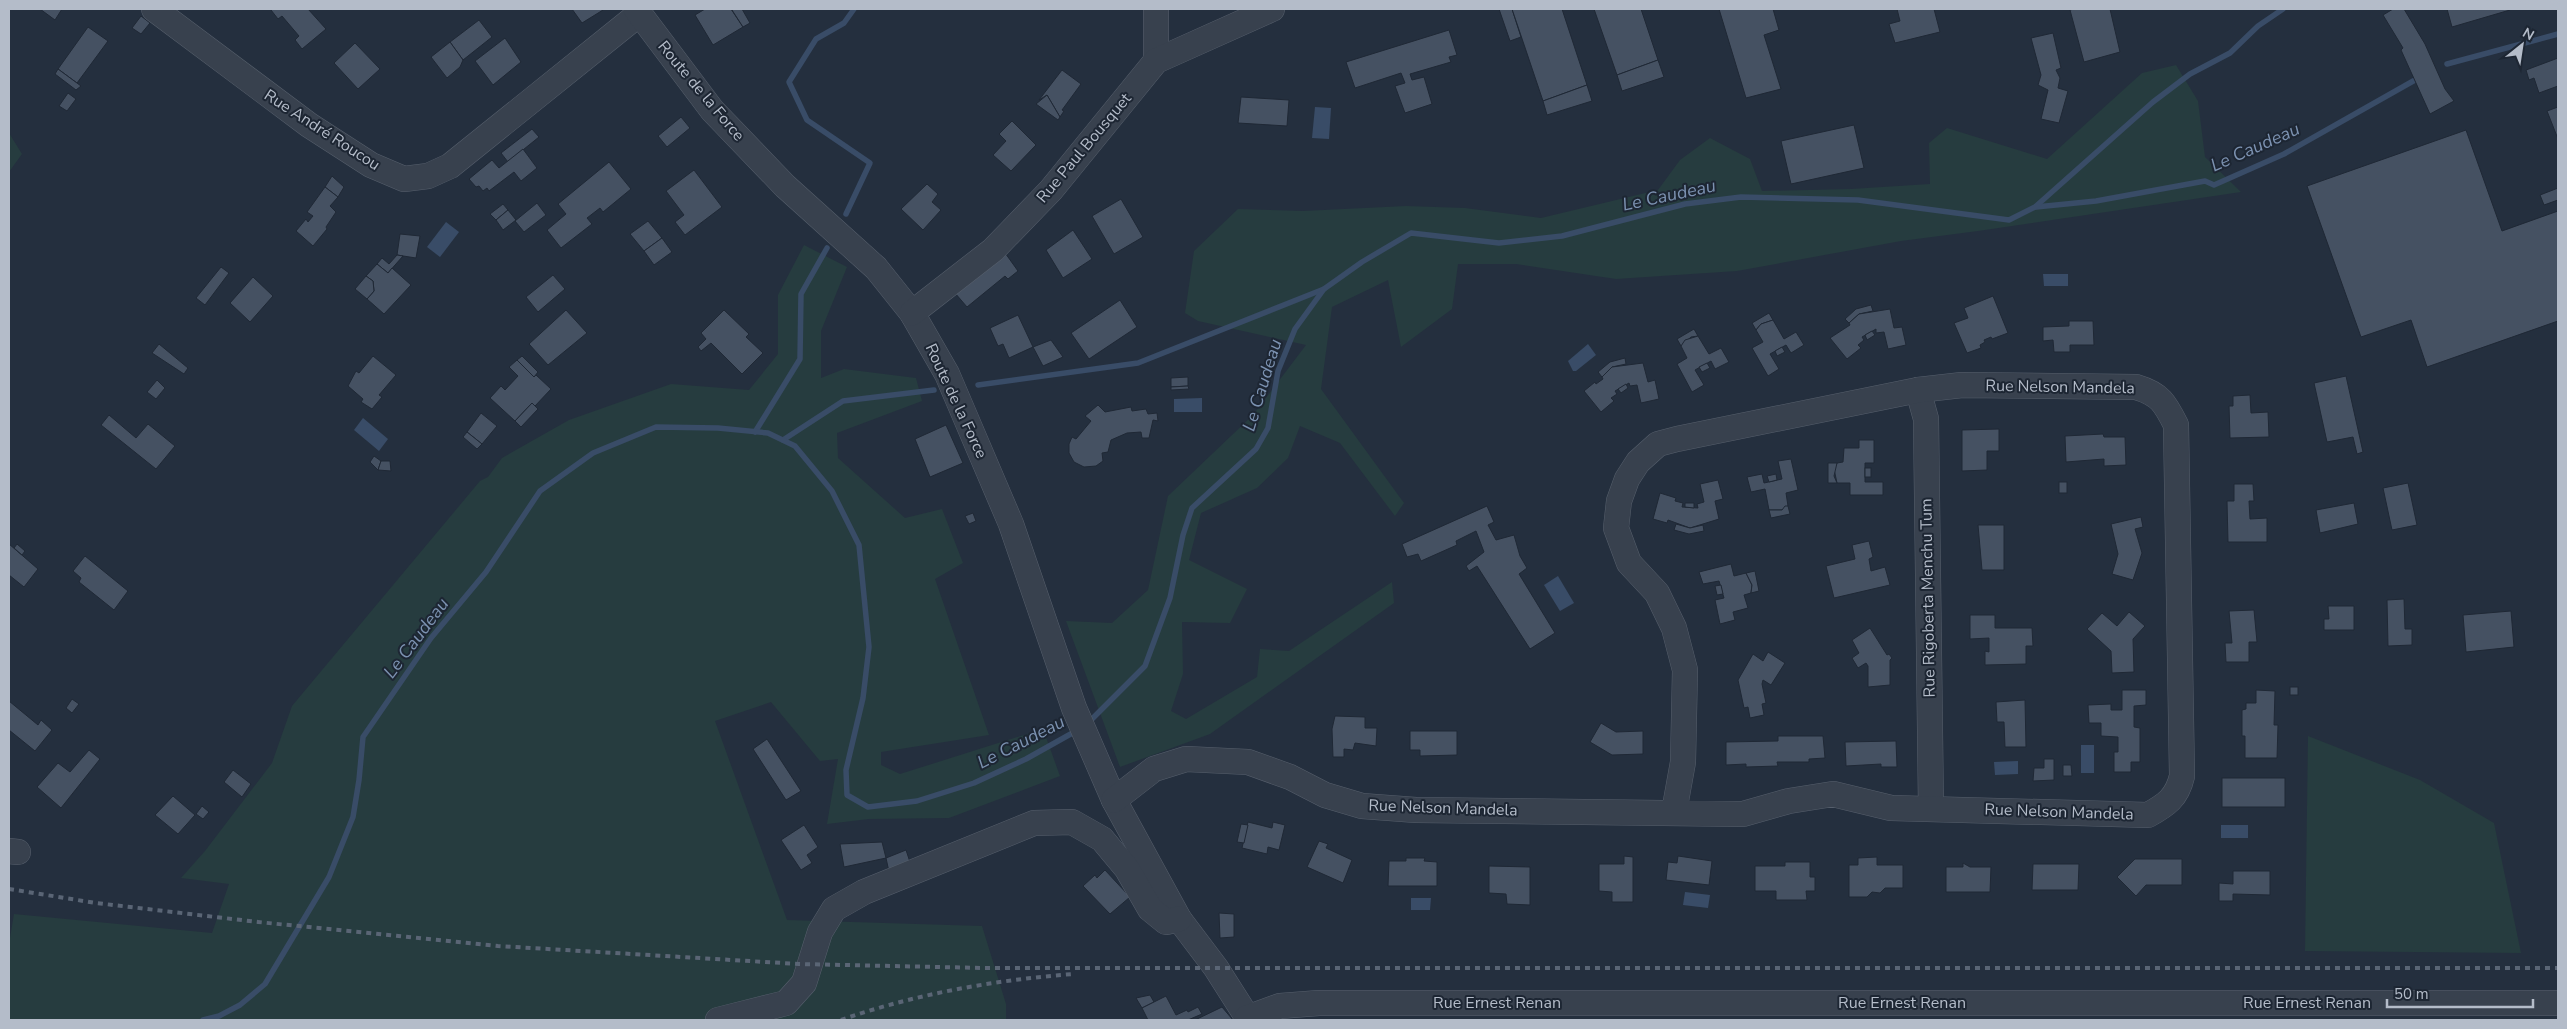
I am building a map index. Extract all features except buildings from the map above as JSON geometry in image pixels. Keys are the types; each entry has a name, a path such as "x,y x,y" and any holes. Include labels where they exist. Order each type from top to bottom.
{"street":[{"name":"Rue André Roucou","path":"154,9 309,125 371,165 404,178 428,176 450,166 637,11"},
{"path":"1156,9 1156,61"},
{"name":"Rue Paul Bousquet","path":"912,313 993,250 1050,190 1156,61 1272,9"},
{"name":"Route de la Force","path":"637,11 712,110 784,186 876,268 912,313 947,374 1011,524 1074,708 1114,800 1179,919 1216,968 1248,1019"},
{"name":"Rue Nelson Mandela","path":"1114,800 1154,769 1186,759 1248,762 1290,776 1325,795 1362,806 1471,811 1743,814 1789,801 1833,794 1891,808 2148,815 2169,804 2179,790 2182,776 2176,425 2167,408 2154,392 2136,387 1962,385 1918,390 1658,444 1638,462 1627,479 1619,501 1616,528 1629,563 1657,593 1674,628 1685,670 1684,762 1674,812"},
{"name":"Rue Rigoberta Menchu Tum","path":"1918,390 1926,419 1931,808"},
{"path":"718,1020 786,1003 804,983 820,932 834,909 864,892 1034,823 1072,822 1102,839 1126,868 1150,909 1166,922 1179,919"},
{"name":"Rue Ernest Renan","path":"1248,1019 1280,1006 1319,1003 1676,1012 2103,1012 2558,1003"}],"green space":[{"path":"2176,65 2198,101 2205,157 2241,192 1901,241 1737,271 1616,279 1516,264 1458,264 1452,309 1401,347 1388,280 1332,307 1321,389 1404,503 1395,516 1340,443 1300,426 1288,458 1257,488 1201,513 1189,560 1247,589 1230,623 1182,622 1183,674 1171,711 1186,719 1257,677 1260,649 1289,651 1392,582 1394,603 1210,734 1120,767 1066,621 1112,623 1148,590 1168,496 1253,415 1306,345 1198,321 1185,313 1194,251 1238,209 1303,211 1406,206 1465,208 1541,218 1658,190 1680,160 1710,138 1750,159 1762,191 1851,189 1930,184 1929,143 1947,128 2047,159 2142,73"},
{"path":"9,133 22,154 9,172"},
{"path":"804,245 847,267 821,331 821,378 844,369 916,378 922,401 837,433 838,458 905,518 942,509 963,563 935,579 989,735 881,752 881,765 900,774 1043,729 1060,776 949,818 869,819 827,824 838,759 820,761 771,702 715,721 787,920 982,926 1006,1004 1006,1020 9,1020 9,944 14,914 212,933 229,884 181,878 205,851 272,763 292,706 480,481 488,477 502,458 569,420 671,384 749,390 778,354 778,295"},
{"path":"2308,736 2420,780 2494,823 2521,953 2305,951"}],"water":[{"path":"1315,107 1331,108 1329,139 1312,138"},
{"path":"446,222 459,232 440,257 427,247"},
{"path":"2043,274 2068,274 2068,286 2044,286"},
{"path":"1588,344 1596,355 1576,371 1573,371 1568,361"},
{"path":"1202,398 1202,412 1174,412 1174,399"},
{"path":"363,418 388,439 379,451 354,430"},
{"path":"1558,576 1574,603 1560,611 1544,585"},
{"path":"2081,745 2094,745 2094,773 2081,773"},
{"path":"2018,761 2018,774 1995,775 1994,762"},
{"path":"2221,825 2248,825 2248,838 2221,838"},
{"path":"1685,892 1710,895 1708,908 1683,905"},
{"path":"1411,898 1431,898 1430,910 1411,910"}],"waterway":[{"path":"846,214 870,163 807,120 789,82 816,39 844,23 854,9"},
{"name":"Le Caudeau","path":"1088,723 1145,666 1170,598 1183,535 1192,508 1256,449 1268,428 1278,371 1295,329 1324,289 1362,262 1411,233 1499,243 1562,236 1685,204 1741,197 1858,200 2009,220 2035,207 2153,102 2190,74 2230,53 2258,26 2283,9"},
{"name":"Le Caudeau","path":"2447,64 2558,34"},
{"name":"Le Caudeau","path":"2036,207 2096,201 2205,181 2214,185 2284,154 2415,80"},
{"path":"755,432 800,359 801,294 827,248"},
{"name":"Le Caudeau","path":"978,385 1138,363 1324,289"},
{"name":"Le Caudeau","path":"783,440 843,401 934,390"},
{"name":"Le Caudeau","path":"203,1020 219,1016 240,1005 265,984 329,877 353,817 363,737 431,638 486,572 540,491 593,453 656,427 718,428 768,433 795,446 832,491 859,545 869,647 863,698 846,770 847,795 868,807 917,801 974,783 1026,759 1076,731"}],"railway":[{"path":"9,889 96,903 258,922 498,946 799,964 984,968 2558,968"},
{"path":"841,1020 898,1003 985,984 1073,974"}]}
